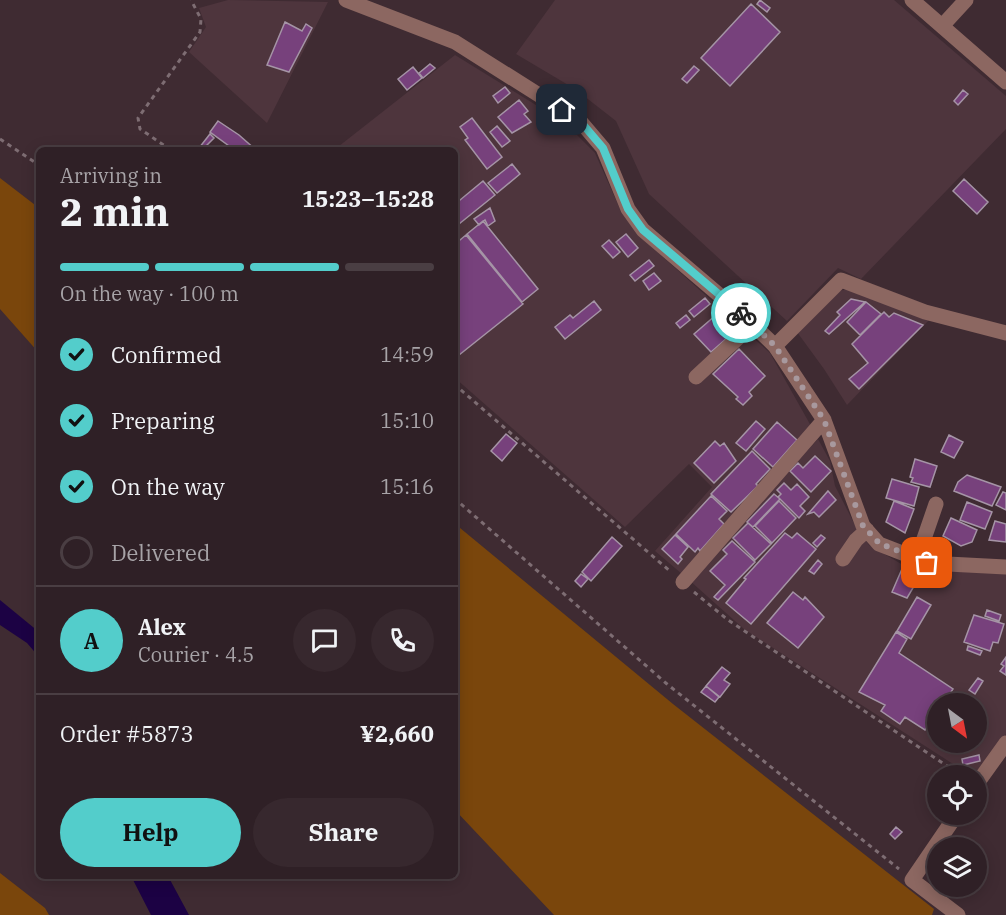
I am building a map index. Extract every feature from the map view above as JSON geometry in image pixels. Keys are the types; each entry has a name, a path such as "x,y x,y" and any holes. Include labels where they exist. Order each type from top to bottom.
{"street":[{"path":"346,0 456,42 580,121 603,148 628,209 643,230 753,324 775,346 824,420 867,531 879,543 927,563 1006,567"},
{"path":"912,0 1006,82"},
{"path":"943,25 966,0"},
{"path":"775,346 842,280 925,312 1006,333"},
{"path":"696,377 753,324"},
{"path":"683,582 824,420"},
{"path":"917,559 936,504"},
{"path":"843,559 856,540 867,531"},
{"path":"987,770 1006,743"},
{"path":"950,825 912,880 958,915"}],"path":[{"path":"167,147 140,129 138,118 200,32 201,19 191,0"},
{"path":"0,139 36,163"},
{"path":"458,501 668,684 912,880"}],"shaded area":[{"path":"228,0 328,2 267,123 189,52 206,27 199,8"},
{"path":"555,0 894,0 1006,96 1006,129 861,279 838,268 787,321 649,194 616,121 575,89 516,54"},
{"path":"455,55 565,123 595,153 620,209 645,241 770,353 811,426 682,574 655,551 712,487 689,464 625,527 458,381 458,147 338,147"},
{"path":"0,178 36,206 36,350 0,309"},
{"path":"855,288 931,318 847,405 797,332 838,291"},
{"path":"818,439 830,461 835,486 856,527 869,545 903,565 934,573 976,570 1006,574 1006,734 985,765 955,765 936,753 987,753 987,693 927,693 927,747 744,629 689,580"},
{"path":"458,526 673,704 934,909 932,915 554,915 458,813"},
{"path":"0,600 36,630 36,654 27,643 0,625"},
{"path":"0,873 45,908 49,915 0,915"},
{"path":"133,879 170,879 189,915 151,915"}],"building":[{"path":"760,0 770,8 767,12 757,4"},
{"path":"751,4 780,32 730,86 701,58"},
{"path":"285,22 302,31 306,24 312,28 289,72 267,65"},
{"path":"430,64 435,68 423,78 419,73"},
{"path":"694,66 699,70 687,83 682,79"},
{"path":"413,67 422,78 407,90 398,79"},
{"path":"505,87 510,93 498,103 493,96"},
{"path":"963,90 968,94 958,105 954,101"},
{"path":"519,100 528,111 524,114 531,122 512,133 498,117"},
{"path":"472,118 502,157 487,169 465,140 468,138 460,127"},
{"path":"218,121 253,147 228,147 210,132"},
{"path":"497,126 510,141 502,147 490,132"},
{"path":"210,134 214,138 205,147 200,147"},
{"path":"512,164 520,174 497,193 488,183"},
{"path":"964,179 988,202 977,214 953,191"},
{"path":"483,181 495,195 458,225 458,202"},
{"path":"490,208 495,221 488,226 485,220 479,225 474,219"},
{"path":"483,221 538,289 522,302 467,234"},
{"path":"626,234 638,248 628,257 616,242"},
{"path":"466,235 523,304 458,356 458,242"},
{"path":"609,240 620,252 613,258 602,246"},
{"path":"649,260 654,266 635,281 630,275"},
{"path":"654,273 661,281 649,290 643,281"},
{"path":"705,298 710,304 694,317 689,311"},
{"path":"851,299 865,302 829,334 825,331 840,315 837,312"},
{"path":"594,301 601,310 565,339 555,327 570,315 573,318"},
{"path":"866,302 881,314 860,335 847,322"},
{"path":"884,312 889,317 894,313 923,325 859,389 849,379 868,363 852,344"},
{"path":"686,315 690,320 680,328 676,323"},
{"path":"716,315 734,332 711,352 694,334"},
{"path":"739,349 765,376 749,392 752,396 743,405 736,399 738,397 713,374"},
{"path":"756,421 765,429 746,451 736,443"},
{"path":"777,422 797,440 773,467 753,449"},
{"path":"506,434 517,443 502,461 491,451"},
{"path":"949,435 963,442 954,458 941,452"},
{"path":"715,441 720,446 724,443 736,461 714,483 694,463"},
{"path":"752,451 770,469 756,484 758,486 731,512 711,494"},
{"path":"815,456 831,471 811,492 790,471 798,463 803,468"},
{"path":"915,459 937,466 930,487 911,482 913,478 910,477"},
{"path":"967,475 1001,487 992,506 954,491 958,482"},
{"path":"892,479 919,487 914,506 886,498"},
{"path":"784,483 791,490 797,484 809,497 800,506 805,511 799,518 778,497 781,494 777,490"},
{"path":"828,491 836,500 819,517 814,512 808,514"},
{"path":"1003,492 1006,493 1006,510 996,505"},
{"path":"774,494 780,499 753,527 747,522"},
{"path":"711,496 727,511 719,519 724,524 700,551 698,548 695,552 676,534"},
{"path":"779,501 796,518 772,543 755,526"},
{"path":"894,501 914,509 905,533 886,522"},
{"path":"967,502 992,512 985,529 960,520"},
{"path":"951,518 977,530 972,542 961,546 943,536"},
{"path":"995,521 1006,524 1006,542 989,540"},
{"path":"748,523 771,544 755,560 733,538"},
{"path":"785,533 792,538 797,533 816,549 751,624 726,603 746,579 744,578"},
{"path":"675,535 688,547 680,557 682,559 678,564 662,549"},
{"path":"821,535 825,538 817,547 813,543"},
{"path":"612,537 622,546 591,581 582,572"},
{"path":"732,541 755,562 718,600 714,597 725,585 710,571 727,554 723,550"},
{"path":"818,560 822,564 814,574 809,571"},
{"path":"902,569 920,576 907,598 892,592"},
{"path":"581,574 588,579 581,587 575,581"},
{"path":"793,592 803,600 805,597 824,617 798,648 767,623"},
{"path":"917,597 931,605 911,639 897,631"},
{"path":"987,610 1001,615 999,621 985,616"},
{"path":"974,615 1004,624 998,643 993,642 990,651 964,642"},
{"path":"896,632 907,639 899,653 953,689 950,693 927,693 927,727 925,730 905,717 900,724 881,711 885,705 859,692"},
{"path":"968,646 982,651 980,655 967,650"},
{"path":"1006,657 1006,675 1000,671 1004,666 1001,664"},
{"path":"722,667 730,673 724,680 730,684 720,697 706,686"},
{"path":"978,678 983,681 976,693 969,690"},
{"path":"706,686 719,697 715,702 701,692"},
{"path":"979,755 980,761 963,765 962,759"},
{"path":"896,827 902,832 895,839 890,834"}],"way so far":[{"path":"741,313 775,346 824,420 863,526 879,543 927,563"}],"route":[{"path":"562,110 580,121 603,148 628,209 643,230 741,313"}]}
